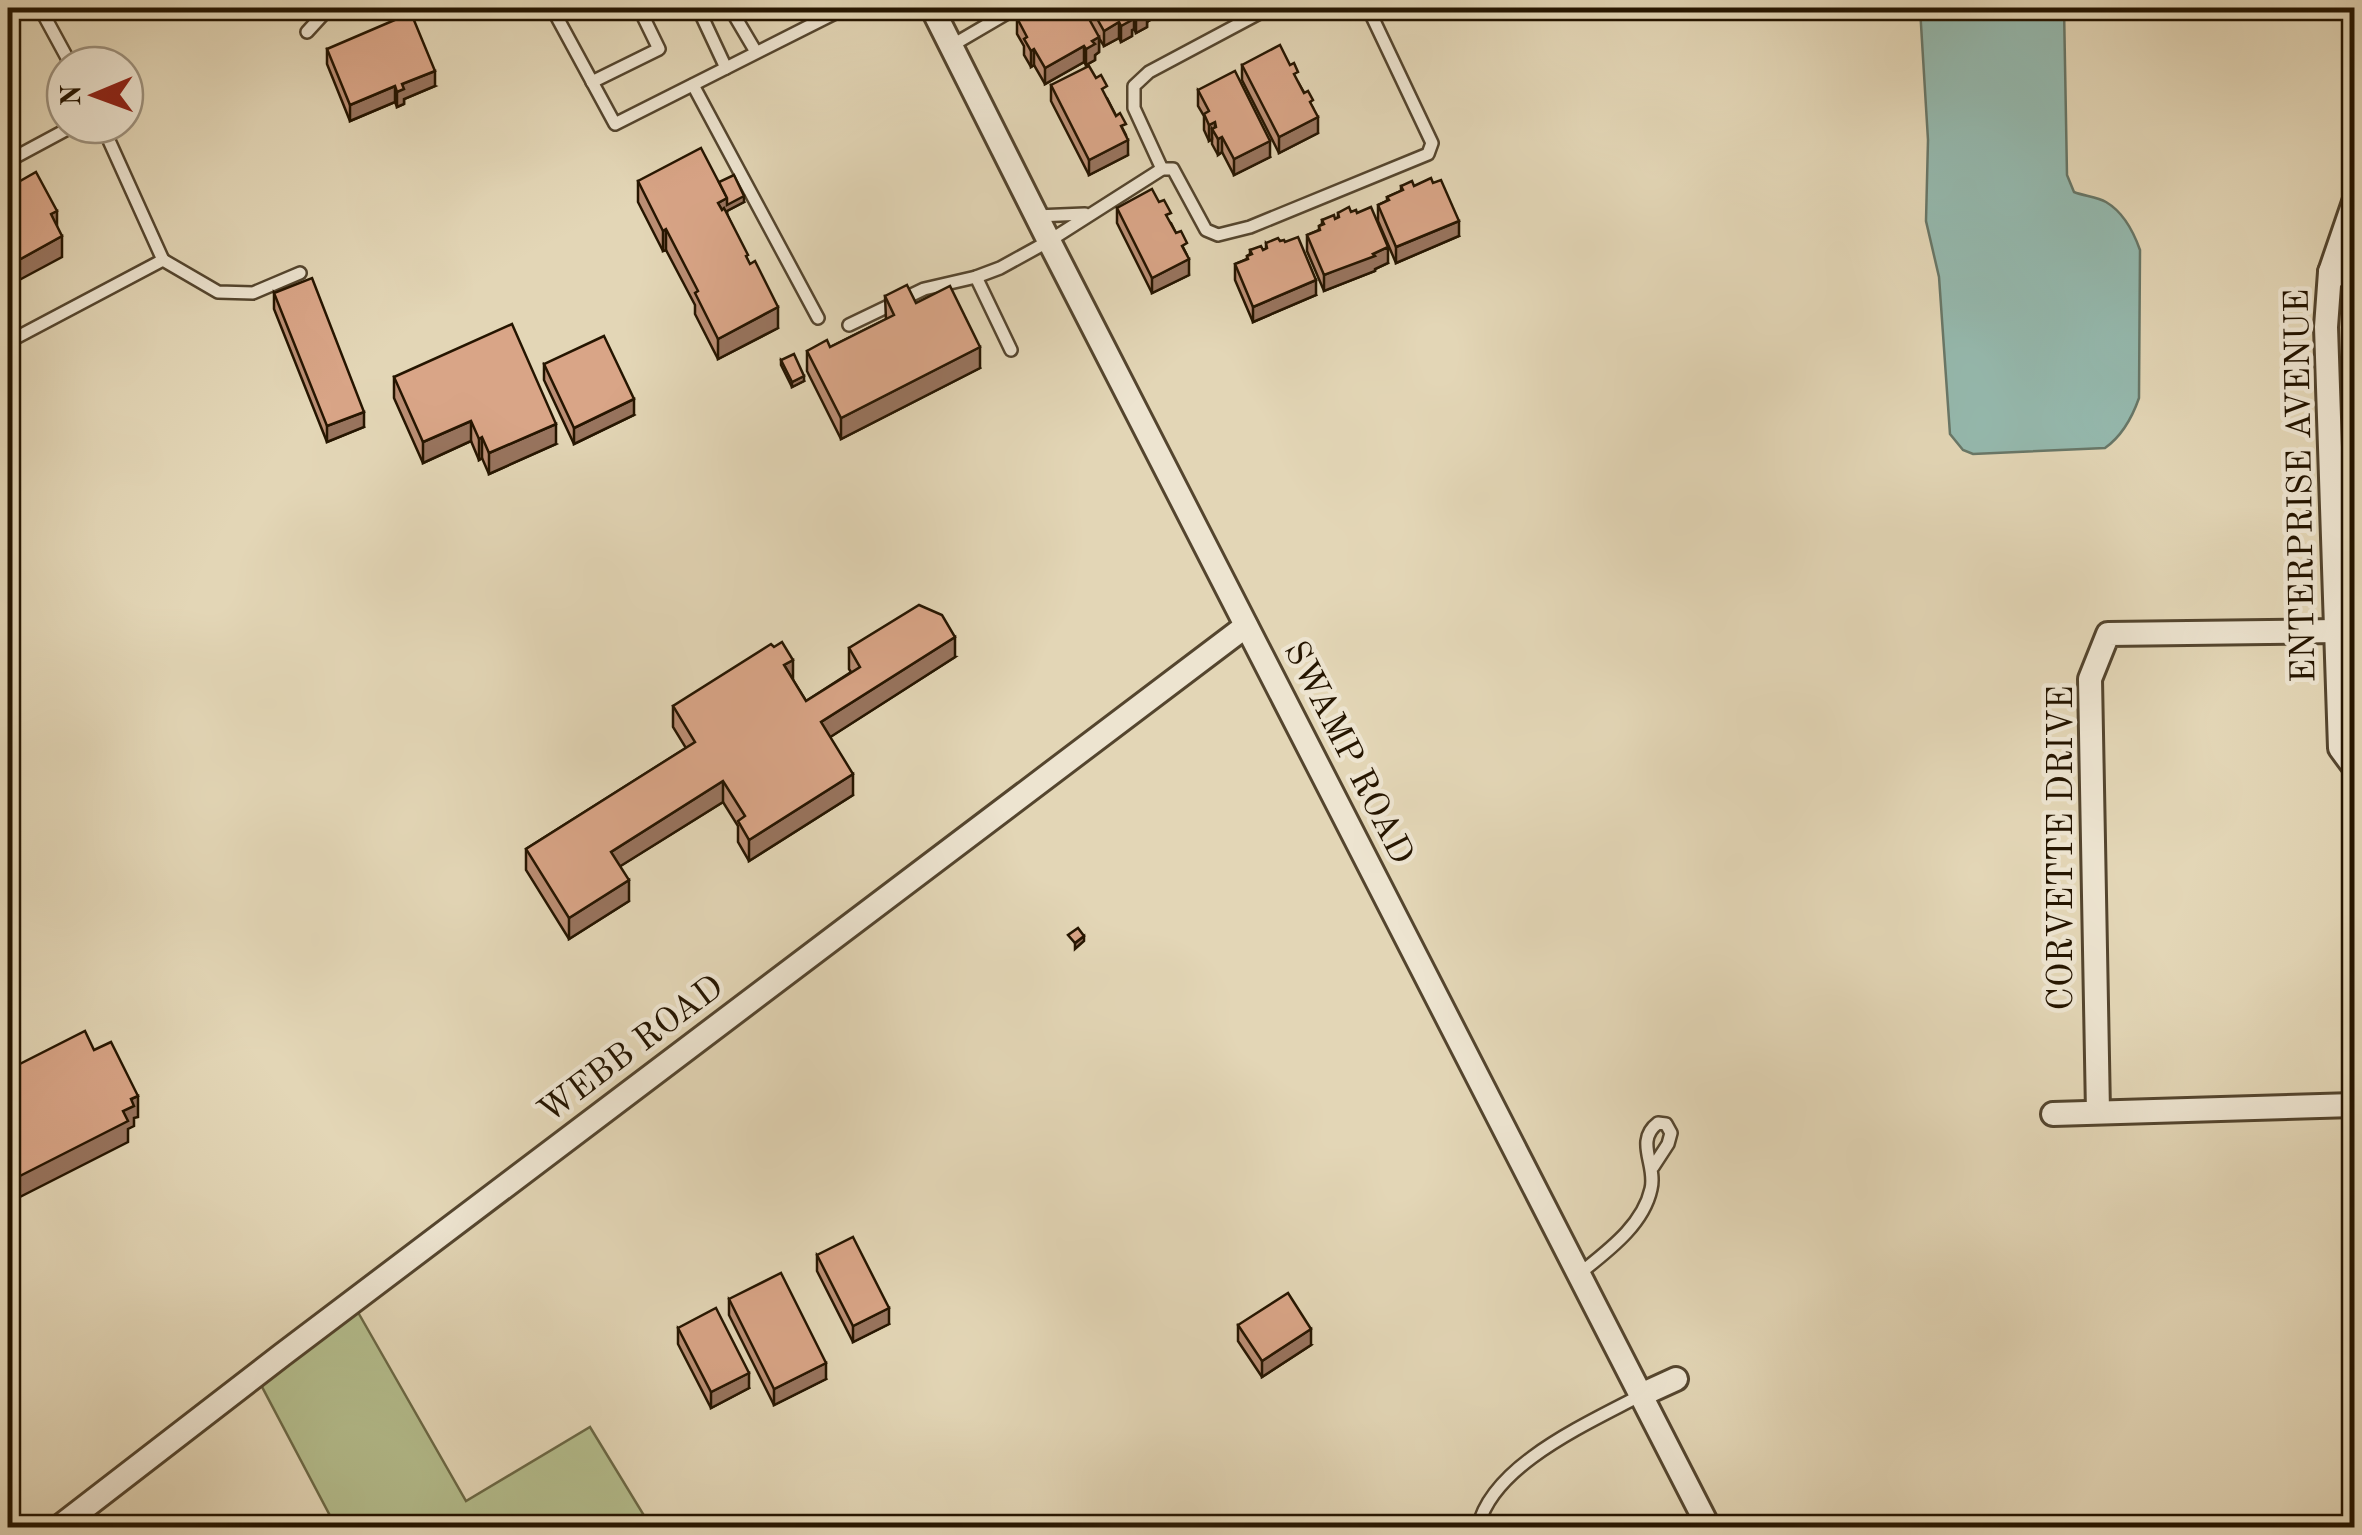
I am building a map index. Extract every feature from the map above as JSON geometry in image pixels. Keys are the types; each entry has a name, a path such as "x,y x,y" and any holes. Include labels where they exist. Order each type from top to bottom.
{"street":[{"name":"SWAMP ROAD","path":"932,8 1709,1528"},
{"name":"ENTERPRISE AVENUE","path":"2354,202 2330,272 2326,328 2340,748 2354,767"},
{"path":"2330,272 2354,277"},
{"name":"WEBB ROAD","path":"58,1528 1246,626"},
{"name":"CORVETTE DRIVE","path":"2098,1112 2090,679 2108,634 2336,631"},
{"path":"2053,1114 2354,1105"},
{"path":"1641,1395 1676,1379"}],"lane":[{"path":"40,8 60,45"},
{"path":"307,32 329,8"},
{"path":"552,8 615,124 839,9"},
{"path":"592,82 659,49 639,8"},
{"path":"698,8 726,68"},
{"path":"730,8 756,52"},
{"path":"951,46 1016,8"},
{"path":"1162,169 1134,108 1134,86 1148,72 1269,8"},
{"path":"849,324 924,289 1000,268 1162,169 1173,169 1206,230 1218,235 1250,227 1428,154 1432,143 1368,8"},
{"path":"693,85 818,318"},
{"path":"8,161 45,141"},
{"path":"111,145 163,260 218,292 253,292 300,273"},
{"path":"1036,216 1090,214"},
{"path":"8,342 163,260"},
{"path":"976,277 1011,350"},
{"path":"1579,1274 1612,1247 1634,1222 1651,1190 1652,1167"},
{"path":"1478,1528 1481,1512 1510,1476 1544,1447 1641,1395"}],"green space":[{"path":"355,1307 466,1501 590,1427 651,1527 336,1527 260,1383"}],"water":[{"path":"1920,8 2064,8 2067,175 2074,192 2102,200 2118,211 2140,250 2139,398 2126,426 2105,448 1973,454 1963,450 1950,434 1939,277 1926,221 1928,140"}],"building":[{"path":"1036,8 1083,8 1099,37 1092,41 1095,44 1045,68 1024,39 1027,37 1017,18"},
{"path":"1091,8 1147,11 1136,17 1134,13 1130,16 1132,20 1104,31"},
{"path":"411,13 435,71 402,84 404,89 397,92 395,86 350,105 327,49"},
{"path":"1280,45 1290,65 1294,63 1298,72 1294,74 1304,93 1308,91 1318,117 1279,137 1242,65"},
{"path":"1089,66 1107,86 1102,89 1116,116 1120,113 1126,124 1121,126 1128,140 1089,160 1051,85"},
{"path":"1235,71 1270,141 1234,159 1222,137 1218,139 1212,129 1215,122 1209,125 1204,114 1209,111 1198,90"},
{"path":"701,148 727,198 718,203 750,264 755,261 778,307 718,339 695,293 698,291 638,181"},
{"path":"36,172 57,211 51,214 62,236 8,266 8,188"},
{"path":"734,175 744,196 727,205 719,182"},
{"path":"1431,178 1433,183 1441,180 1459,221 1396,247 1378,205 1403,190 1401,186 1412,181 1414,186"},
{"path":"1152,189 1159,202 1164,200 1171,213 1166,215 1176,233 1181,231 1187,243 1182,246 1189,259 1152,278 1117,208"},
{"path":"1349,207 1357,213 1371,207 1388,247 1375,256 1324,275 1307,235 1320,230 1322,220 1334,215 1335,219"},
{"path":"1298,237 1316,280 1253,307 1235,264 1248,259 1250,250 1267,248 1266,243"},
{"path":"312,278 364,412 327,426 274,293"},
{"path":"907,285 916,303 950,286 980,347 841,418 807,351 827,340 830,347 894,315 885,296"},
{"path":"512,324 556,424 489,453 471,421 423,442 394,377"},
{"path":"604,336 634,399 574,428 544,364"},
{"path":"794,354 804,376 792,382 781,360"},
{"path":"919,605 942,615 955,637 821,722 853,774 749,840 738,821 745,816 723,781 611,852 629,880 569,918 526,849 695,742 673,706 771,644 774,647 782,642 793,660 784,665 806,701 860,667 849,648"},
{"path":"1078,928 1084,936 1075,943 1068,935"},
{"path":"85,1031 94,1050 111,1042 138,1096 131,1099 134,1106 123,1111 128,1121 8,1182 8,1070"},
{"path":"853,1237 889,1308 853,1326 817,1255"},
{"path":"781,1273 826,1363 774,1389 729,1299"},
{"path":"1288,1293 1311,1329 1262,1361 1238,1325"},
{"path":"716,1308 749,1373 711,1392 678,1328"}]}
